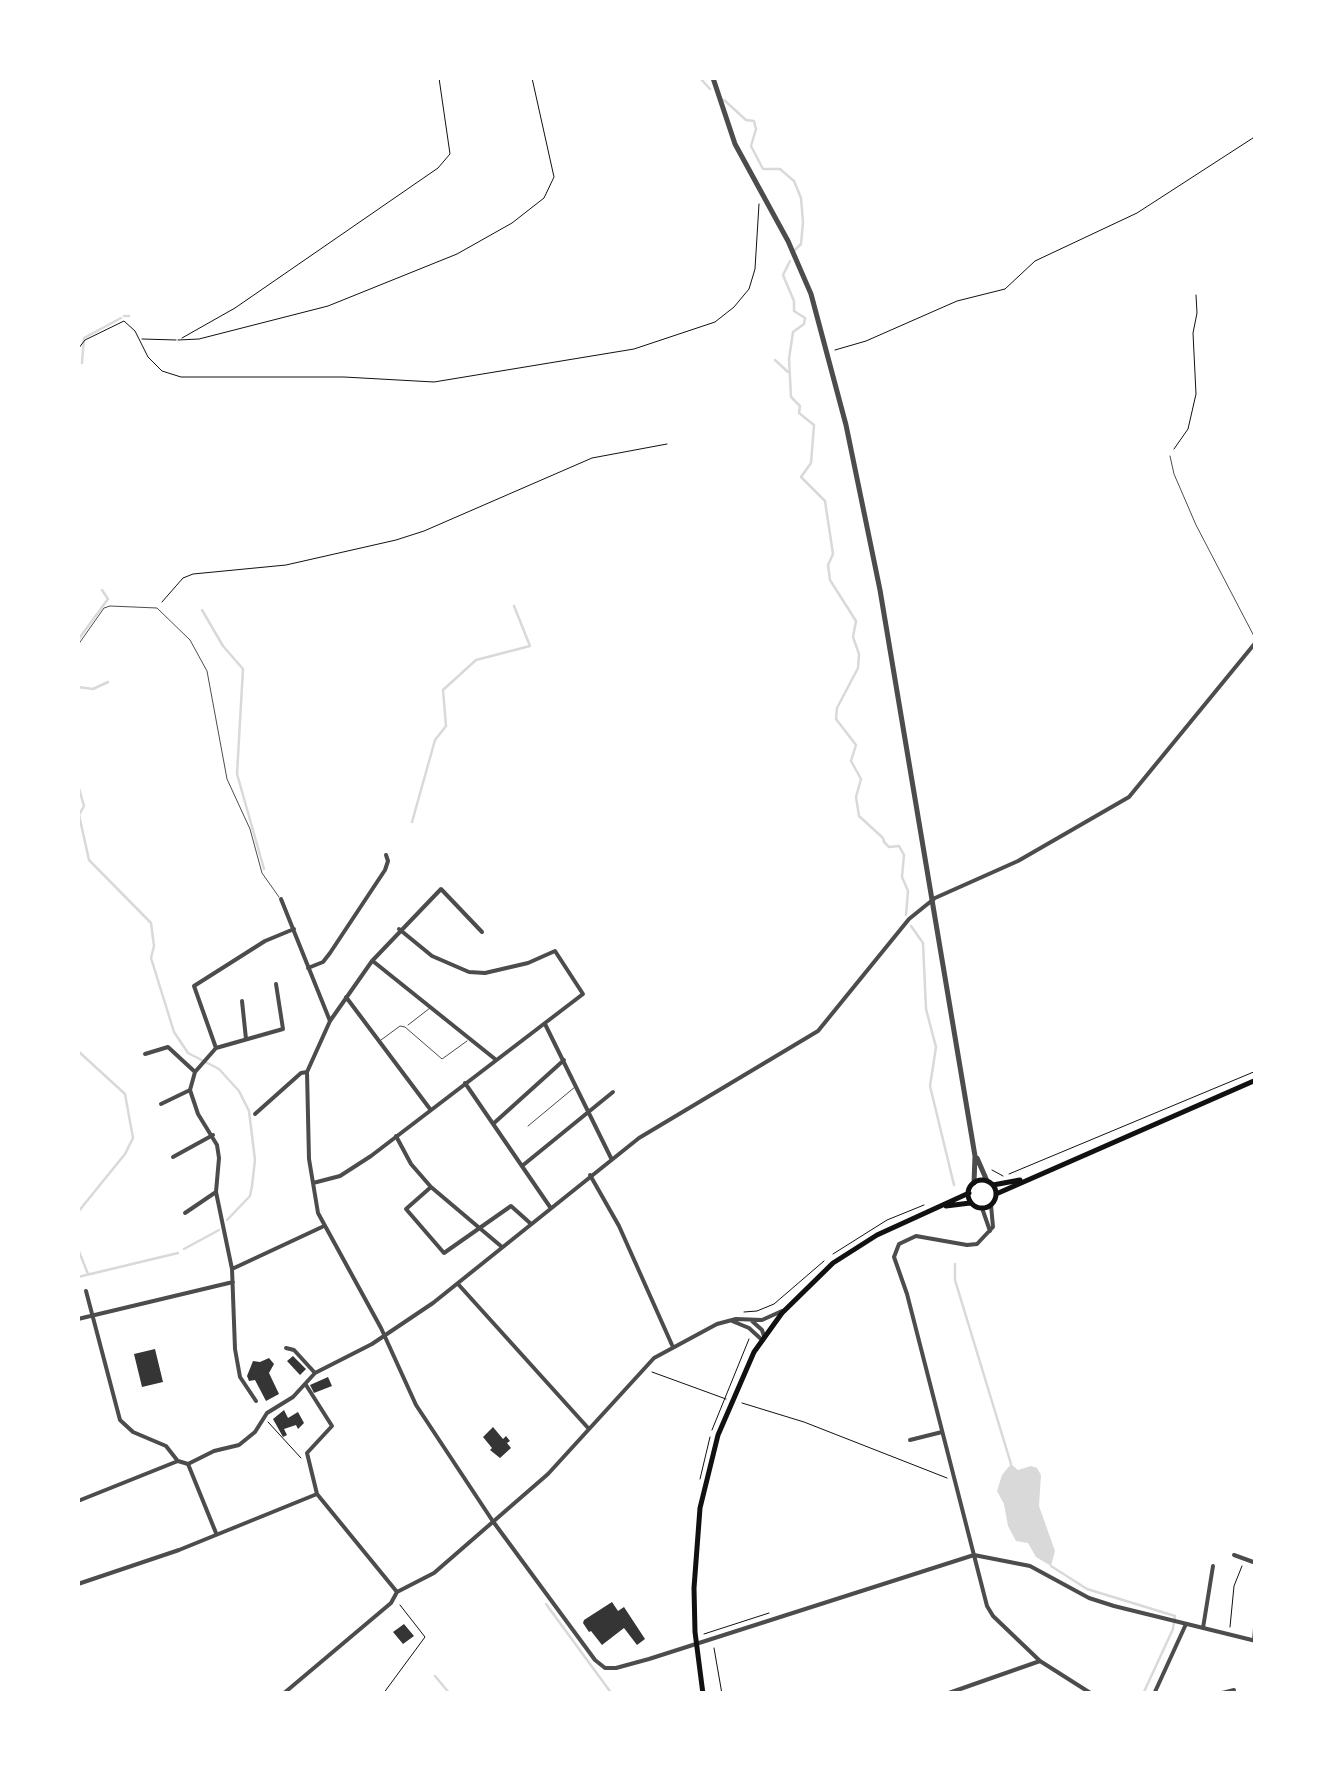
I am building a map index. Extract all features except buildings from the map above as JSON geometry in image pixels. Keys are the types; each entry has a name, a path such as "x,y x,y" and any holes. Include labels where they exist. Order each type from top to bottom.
{"main road":[{"path":"943,1206 972,1202 982,1208 991,1204 996,1194 1023,1180 1256,1080"},
{"path":"703,1694 694,1635 700,1508 727,1399 763,1338 818,1275 846,1254 969,1193 974,1183 1023,1180"},
{"path":"990,1183 996,1194"},
{"path":"969,1193 972,1202"}],"street":[{"path":"713,78 735,144 800,269 828,354 855,464 880,590 975,1156 974,1183"},
{"path":"78,1501 178,1462 188,1464 214,1450 239,1445 255,1432 264,1417 315,1373 384,1336 458,1284 611,1158 818,1031 909,918 932,901 1018,861 1120,804 1137,789 1256,641"},
{"path":"308,968 323,962 330,953 384,870 386,855"},
{"path":"482,932 441,888 372,960 345,996 308,1072 313,1183 324,1226 384,1336 416,1405 492,1520 587,1650 606,1668 650,1658 974,1554 1030,1566 1089,1598 1229,1636 1254,1641 1256,1616"},
{"path":"280,899 330,1021"},
{"path":"216,1048 194,986 265,940 295,928"},
{"path":"313,1183 340,1176 583,994 555,951 528,964 485,973 469,972 442,962 399,930"},
{"path":"372,960 495,1060"},
{"path":"256,1401 240,1377 234,1349 232,1269 216,1192 220,1158 190,1090 195,1072 216,1048 283,1030 276,984"},
{"path":"345,996 430,1109"},
{"path":"242,1000 246,1040"},
{"path":"545,1024 611,1158"},
{"path":"145,1054 168,1047 195,1072"},
{"path":"493,1124 564,1060"},
{"path":"255,1114 301,1073 308,1072"},
{"path":"465,1082 550,1207"},
{"path":"161,1104 190,1090"},
{"path":"522,1166 613,1092"},
{"path":"174,1157 213,1136"},
{"path":"396,1136 411,1164 431,1188 502,1247"},
{"path":"975,1156 990,1183"},
{"path":"590,1175 608,1202 672,1346"},
{"path":"431,1188 406,1209 442,1252 446,1253 510,1206 530,1223"},
{"path":"185,1214 216,1192"},
{"path":"991,1204 994,1220 990,1232 973,1245 921,1235 910,1237 896,1246 894,1260 904,1282 984,1597 993,1616 1040,1661 1092,1694"},
{"path":"982,1208 990,1232"},
{"path":"232,1269 324,1226"},
{"path":"78,1319 232,1282"},
{"path":"458,1284 589,1429"},
{"path":"86,1291 120,1420 133,1432 166,1446 178,1462"},
{"path":"283,1694 396,1595 434,1573 560,1463 642,1368 672,1346 727,1321 751,1321 784,1311"},
{"path":"727,1321 744,1325 763,1338"},
{"path":"751,1321 762,1330 763,1338"},
{"path":"286,1348 294,1350 315,1373"},
{"path":"306,1384 332,1426 307,1453 317,1494 396,1595"},
{"path":"910,1440 942,1432"},
{"path":"188,1464 216,1533"},
{"path":"78,1584 179,1550 317,1494"},
{"path":"1234,1554 1256,1562"},
{"path":"1203,1628 1213,1566"},
{"path":"1154,1694 1186,1624"},
{"path":"946,1694 1040,1661"},
{"path":"1218,1694 1234,1690"}],"lane":[{"path":"1170,456 1196,525 1256,641"},
{"path":"78,645 104,608 157,608 190,640 202,657 214,696 226,779 250,829 262,872 280,899"},
{"path":"405,1027 430,1007"},
{"path":"380,1042 400,1026 405,1027 442,1059 470,1039"},
{"path":"528,1126 575,1086"}],"path":[{"path":"178,340 235,308 438,168 450,154 439,78"},
{"path":"139,339 199,339 328,306 457,254 512,222 544,198 554,177 532,78"},
{"path":"828,354 984,292 1005,289 1044,256 1137,213 1256,136"},
{"path":"78,349 101,330 124,320 162,371 181,376 434,382 634,348 716,322 749,289 756,258 760,191"},
{"path":"1170,456 1188,429 1196,394 1196,294"},
{"path":"157,608 183,578 193,574 286,565 396,540 424,532 592,458 666,444"},
{"path":"1002,1176 1084,1146 1256,1072"},
{"path":"727,1399 741,1360"},
{"path":"642,1368 954,1478"},
{"path":"264,1417 308,1463"},
{"path":"1229,1636 1234,1586 1245,1559"},
{"path":"382,1694 425,1637 396,1595"},
{"path":"694,1635 767,1614"},
{"path":"712,1637 722,1694"}],"shaded area":[{"path":"1011,1464 1018,1470 1037,1468 1041,1475 1039,1506 1055,1551 1051,1566 1036,1557 1028,1543 1016,1541 1008,1526 997,1491"}],"waterway":[{"path":"700,78 710,89"},
{"path":"724,100 746,120 754,121 751,146 763,169 780,169 794,181 801,198 803,222 801,244 795,250"},
{"path":"790,261 783,275 794,311 805,318 804,324 793,332 789,359 791,397 800,406 799,413 814,425 811,463 801,477 825,501 833,554 828,565 830,580 856,621 853,637 859,654 858,668 837,708 836,719 856,745 851,761 861,779 856,797 859,816 889,847 899,846 904,855 906,915"},
{"path":"124,316 129,316"},
{"path":"82,363 84,338 121,318"},
{"path":"775,360 788,372"},
{"path":"78,640 108,599 102,590"},
{"path":"412,822 435,740 446,726 443,690 476,660 530,646 514,606"},
{"path":"202,610 223,646 243,669 237,774 264,869"},
{"path":"78,687 93,689 108,682"},
{"path":"78,785 84,806 79,815 89,860 151,923 151,958 174,1032 188,1053 219,1069 239,1091 249,1111 255,1160 250,1196 227,1220"},
{"path":"911,926 923,943 926,1009 936,1047 930,1086 954,1185"},
{"path":"78,1051 125,1094 133,1138 125,1154 78,1212"},
{"path":"184,1249 219,1230"},
{"path":"78,1249 88,1274"},
{"path":"78,1277 178,1253"},
{"path":"955,1264 955,1280 1011,1464"},
{"path":"1051,1566 1087,1589 1175,1616 1173,1629 1143,1694"},
{"path":"546,1604 612,1694"},
{"path":"435,1676 450,1694"}]}
